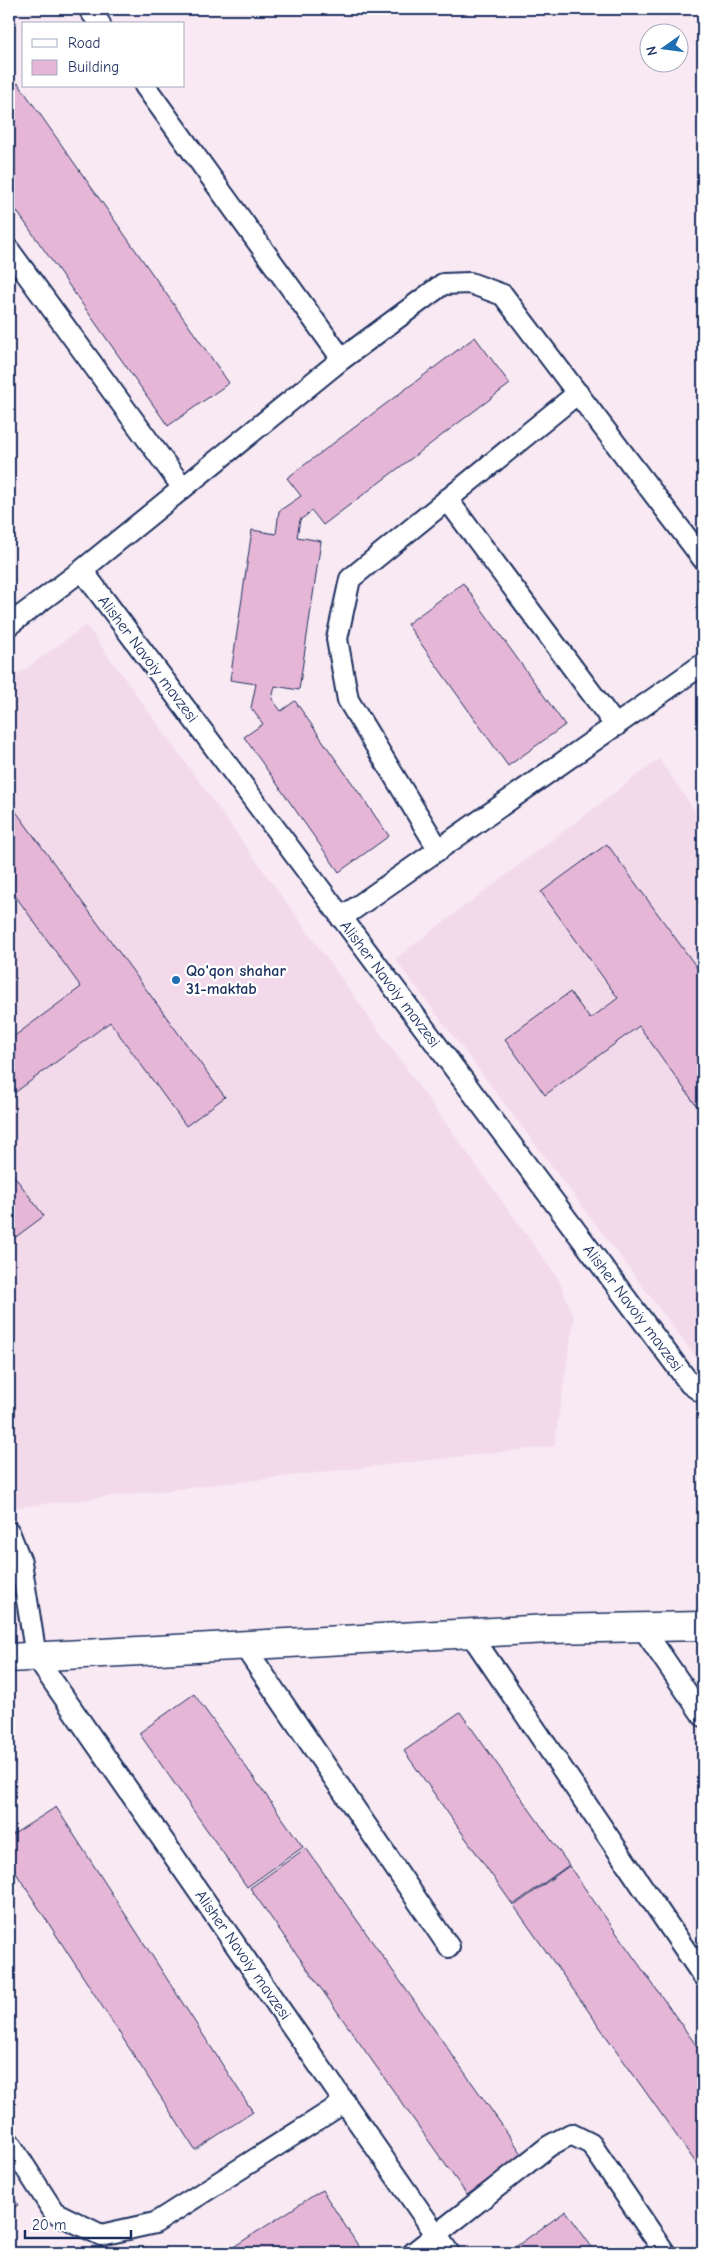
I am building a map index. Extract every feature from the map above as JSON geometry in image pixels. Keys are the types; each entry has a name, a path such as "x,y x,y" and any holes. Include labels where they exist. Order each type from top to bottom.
{"street":[{"path":"9,1658 470,1633 703,1626"}],"lane":[{"path":"89,9 99,22"},
{"path":"146,88 342,359"},
{"path":"9,250 183,488"},
{"path":"11,618 82,570 342,359 443,284 470,283 503,295 703,559"},
{"path":"439,850 348,700 337,639 350,579 578,393"},
{"path":"447,499 616,726"},
{"name":"Alisher Navoiy mavzesi","path":"82,570 690,1384 703,1393"},
{"path":"341,918 703,664"},
{"path":"9,1532 21,1562 36,1657"},
{"path":"642,1627 703,1716"},
{"path":"470,1633 703,1976"},
{"path":"244,1646 449,1947"},
{"name":"Alisher Navoiy mavzesi","path":"36,1657 449,2253"},
{"path":"9,2142 54,2212 101,2235 155,2223 345,2102"},
{"path":"413,2253 438,2236 549,2146 571,2134 591,2144 665,2253"}],"shaded area":[{"name":"Qo'qon shahar 31-maktab","path":"86,625 559,1280 574,1318 554,1446 9,1508 9,681"},
{"path":"659,759 703,823 703,1366 395,959"}],"building":[{"path":"18,83 229,383 168,426 9,200 9,90"},
{"path":"475,337 510,384 323,525 312,511 300,520 297,537 321,541 299,690 275,686 272,699 281,711 295,701 389,836 339,872 244,737 263,724 251,708 256,684 230,680 252,530 276,534 279,511 301,496 287,478"},
{"path":"463,583 565,725 508,766 407,624"},
{"path":"9,802 225,1097 186,1126 110,1022 9,1097 9,1040 81,987 9,887"},
{"path":"607,844 703,976 703,1115 639,1026 545,1095 505,1039 570,992 590,1019 618,998 541,892"},
{"path":"9,1169 44,1216 9,1242"},
{"path":"194,1694 303,1847 247,1887 139,1733"},
{"path":"460,1712 569,1865 513,1905 404,1751"},
{"path":"56,1807 253,2112 195,2150 9,1862 9,1837"},
{"path":"306,1848 523,2155 467,2195 250,1888"},
{"path":"569,1866 703,2055 703,2173 514,1906"},
{"path":"9,2190 18,2205 9,2211"},
{"path":"322,2190 361,2250 355,2253 224,2253"},
{"path":"566,2211 596,2253 513,2253 511,2250"}],"place":[{"name":"Qo'qon shahar 31-maktab","path":"176,980"}]}
